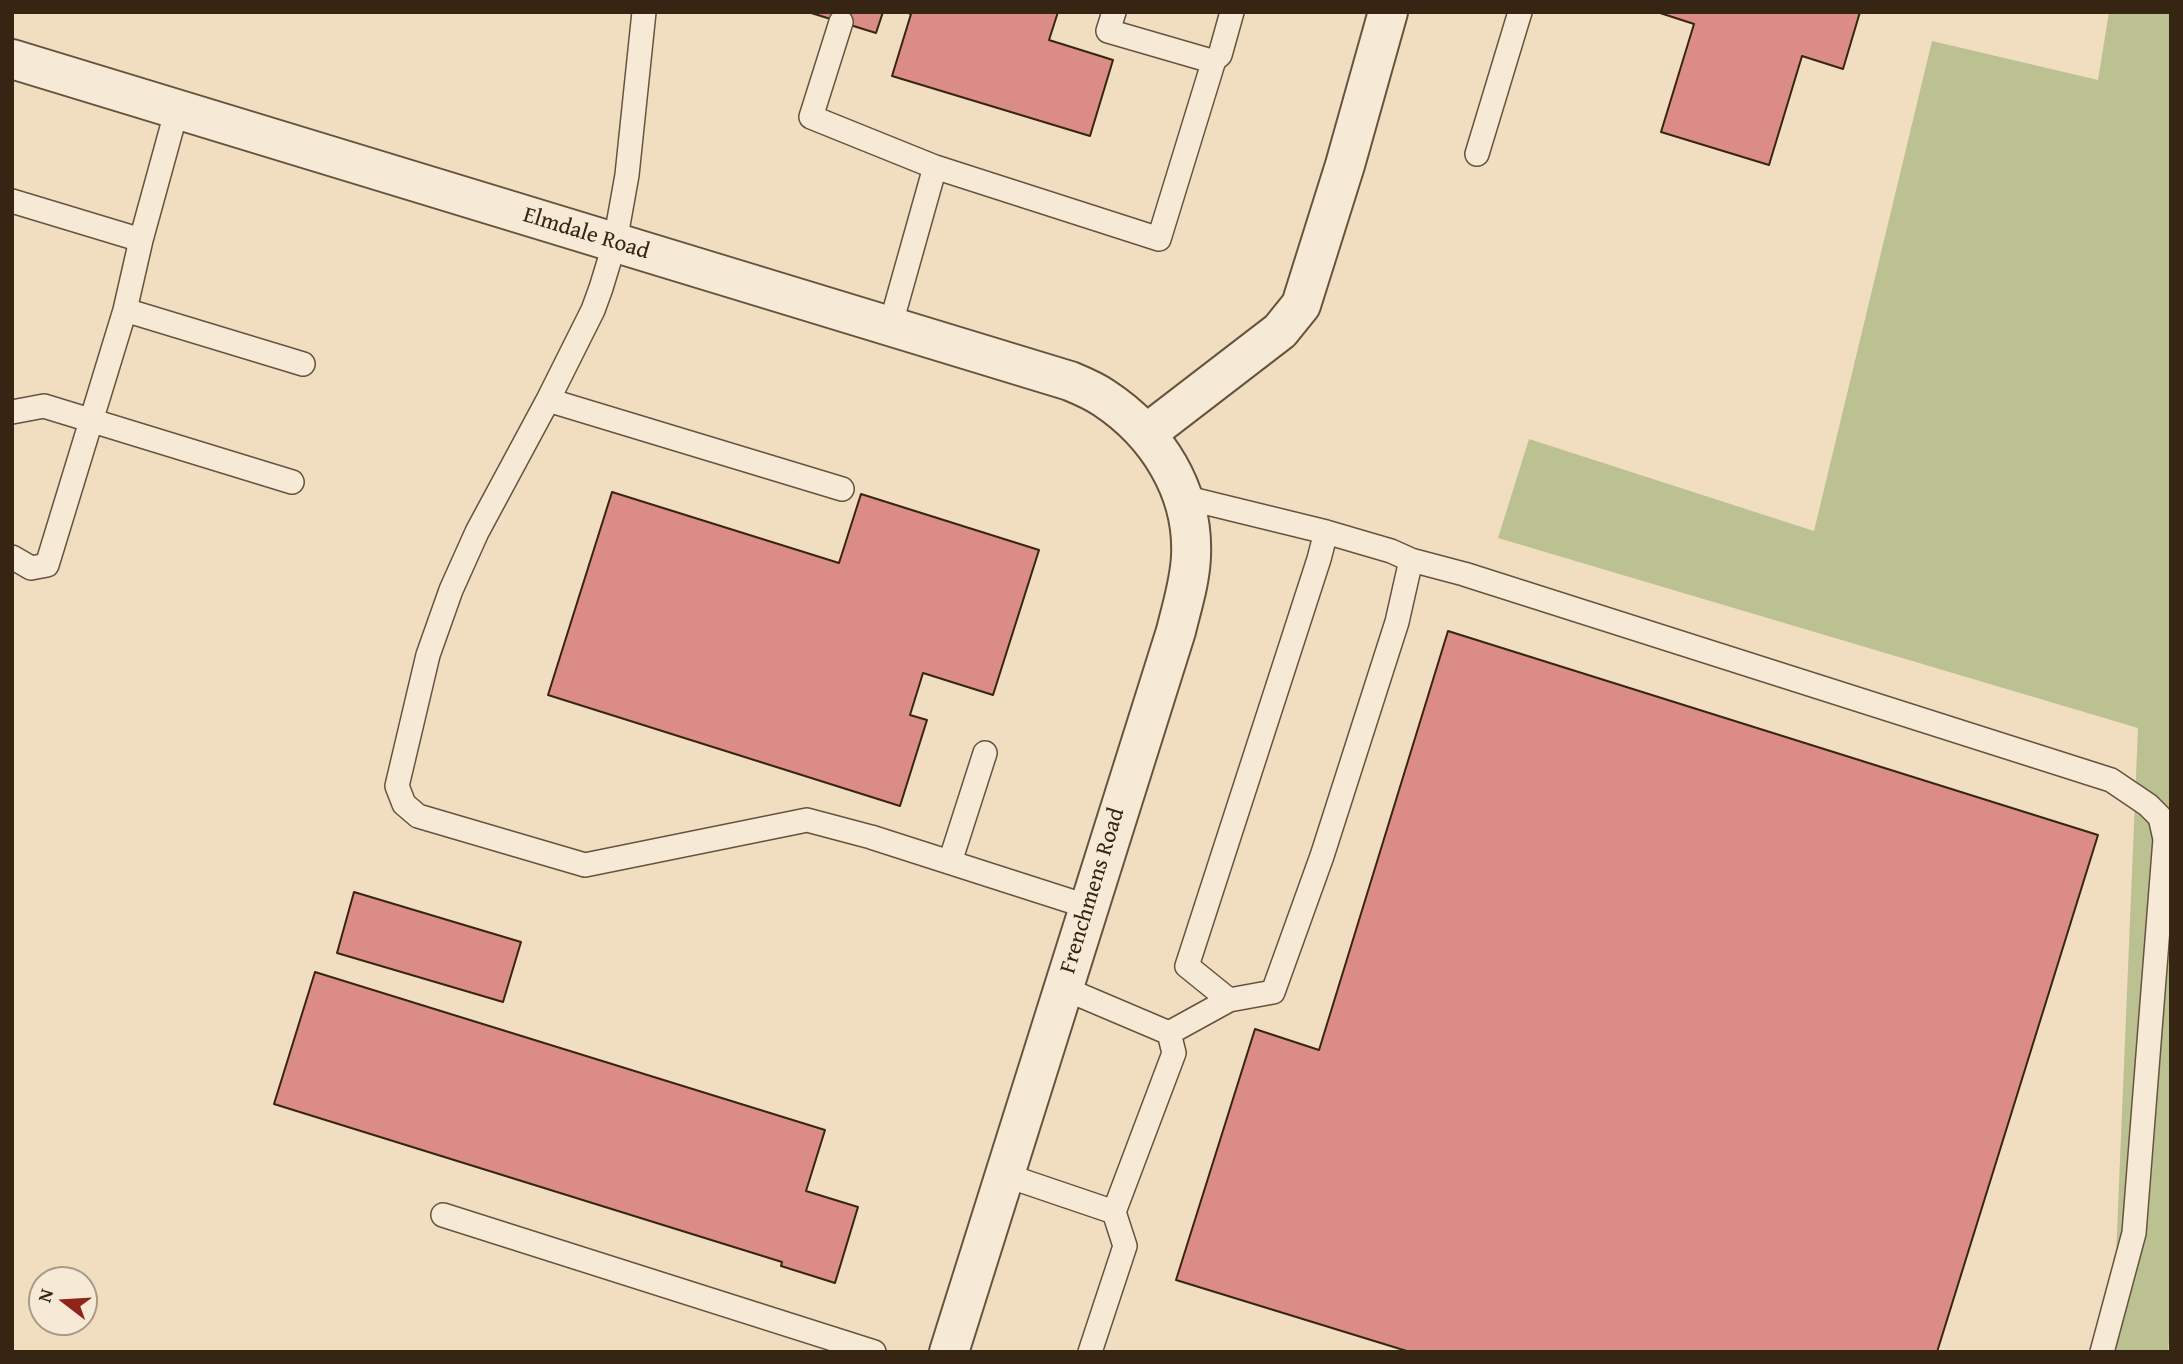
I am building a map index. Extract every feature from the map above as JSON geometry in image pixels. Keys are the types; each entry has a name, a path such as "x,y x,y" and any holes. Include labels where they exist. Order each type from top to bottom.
{"street":[{"path":"1146,434 1280,331 1301,305 1345,165 1388,12"},
{"name":"Elmdale Road","path":"12,59 1070,381 1102,396 1146,434"},
{"name":"Frenchmens Road","path":"949,1352 1176,631 1186,588 1191,556 1189,522 1183,497 1170,465 1146,434"}],"lane":[{"path":"644,12 627,175 615,243 593,310 477,532 452,590 428,654 397,786 404,804 418,816 585,865 807,820 1089,907"},
{"path":"1114,12 1108,31 1214,60"},
{"path":"841,22 811,117 935,167 1159,239 1214,60 1220,55 1232,12"},
{"path":"1477,154 1520,12"},
{"path":"12,557 32,568 47,565 125,310 177,109"},
{"path":"890,327 935,167"},
{"path":"12,201 141,240"},
{"path":"125,310 303,364"},
{"path":"548,400 842,489"},
{"path":"12,412 44,406 292,482"},
{"path":"1183,497 1391,551 1411,560 1464,574 2111,780 2148,805 2160,817 2165,839 2134,1233 2102,1352"},
{"path":"1229,1000 1187,967 1319,559 1325,532"},
{"path":"1169,1033 1229,1000 1273,992 1322,856 1393,635 1411,560"},
{"path":"950,862 985,753"},
{"path":"1063,988 1169,1033"},
{"path":"1090,1352 1125,1246 1114,1212 1174,1053 1169,1033"},
{"path":"1004,1175 1114,1212"},
{"path":"443,1215 874,1352"}],"green space":[{"path":"2109,12 2171,12 2171,1319 2168,1352 2112,1352 2138,728 1498,538 1529,439 1814,531 1932,41 2098,80"}],"building":[{"path":"808,12 883,12 876,33"},
{"path":"906,12 1058,12 1049,40 1113,60 1090,136 892,76 911,14"},
{"path":"1657,12 1860,12 1843,69 1802,56 1769,165 1661,132 1694,24"},
{"path":"612,492 839,563 861,494 1039,550 993,695 923,673 910,715 927,720 900,806 548,695"},
{"path":"1448,631 2098,835 1937,1352 1410,1352 1176,1280 1255,1029 1319,1050"},
{"path":"354,892 521,942 503,1002 337,953"},
{"path":"315,972 825,1130 806,1191 858,1207 835,1283 781,1266 782,1262 274,1104"}]}
